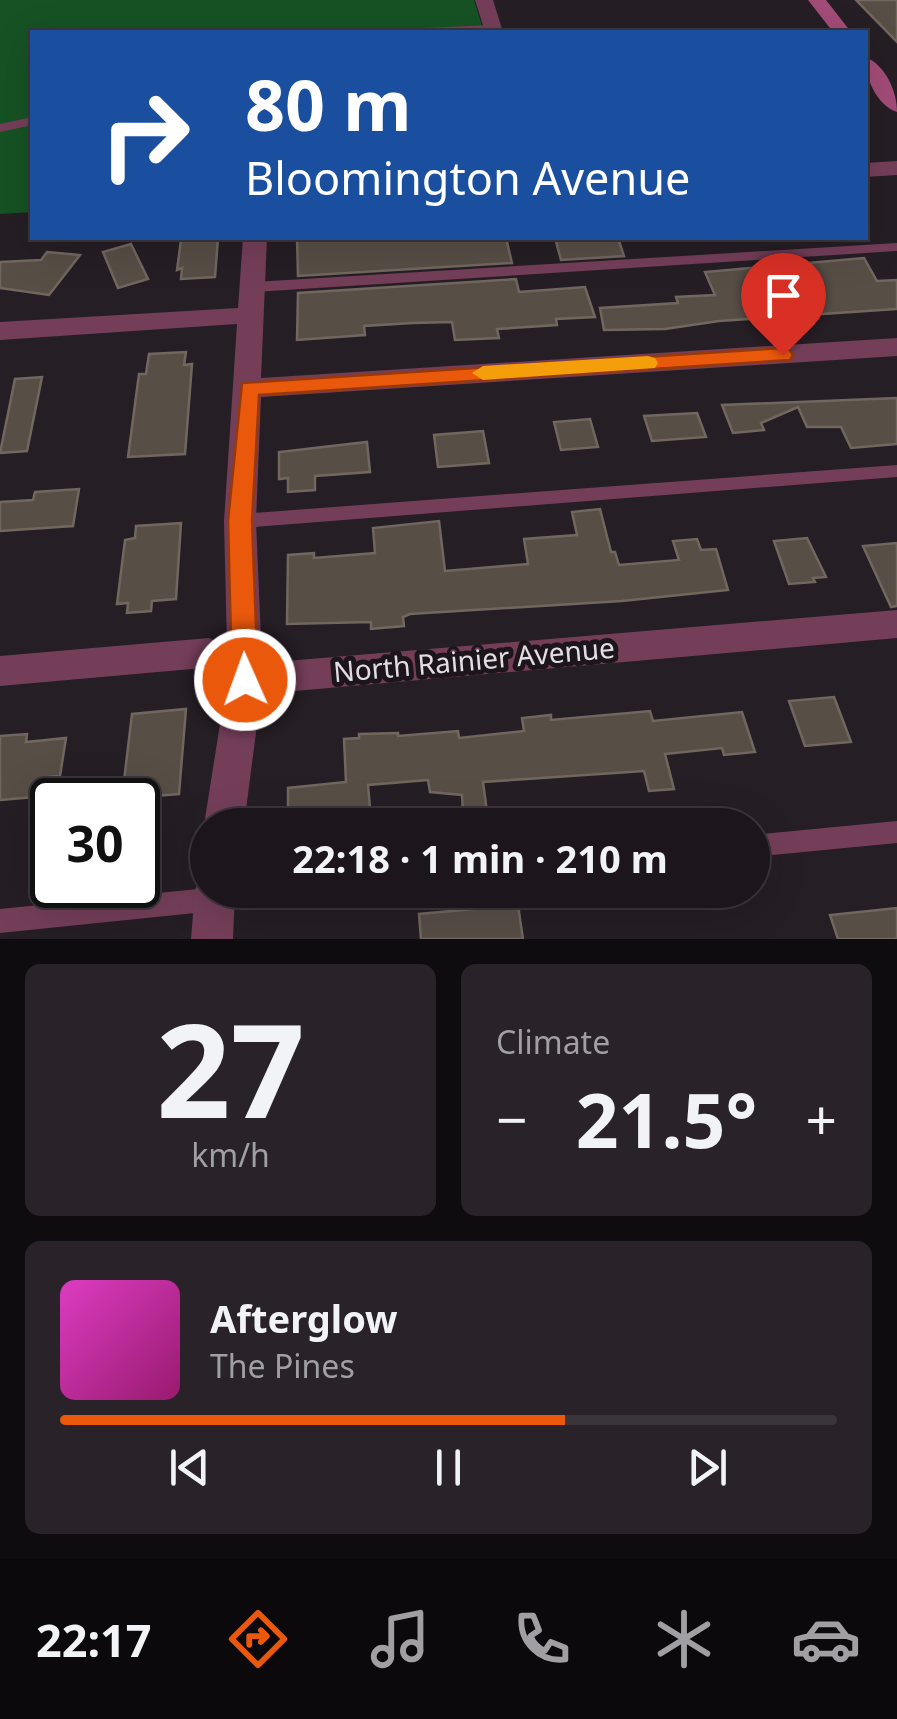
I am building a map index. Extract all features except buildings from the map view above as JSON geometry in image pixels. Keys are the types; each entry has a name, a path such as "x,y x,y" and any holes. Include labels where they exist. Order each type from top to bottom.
{"main road":[{"path":"818,0 840,30"},
{"path":"868,67 897,106"}],"street":[{"path":"484,0 493,30"},
{"path":"868,170 897,168"},
{"path":"226,808 245,680 240,521 255,240"},
{"path":"0,331 252,300"},
{"path":"249,388 897,348"},
{"name":"North Rainier Avenue","path":"245,680 897,624"},
{"path":"0,672 209,653 245,680"}],"lane":[{"path":"0,128 30,121"},
{"path":"252,300 897,247"},
{"path":"240,521 897,471"},
{"path":"770,844 897,832"},
{"path":"0,922 214,909"}],"green space":[{"path":"0,0 474,0 483,30 30,30 30,212 0,214"}],"slow traffic":[{"path":"483,373 648,363"}],"route":[{"path":"245,680 240,521 249,388 783,355"}]}
